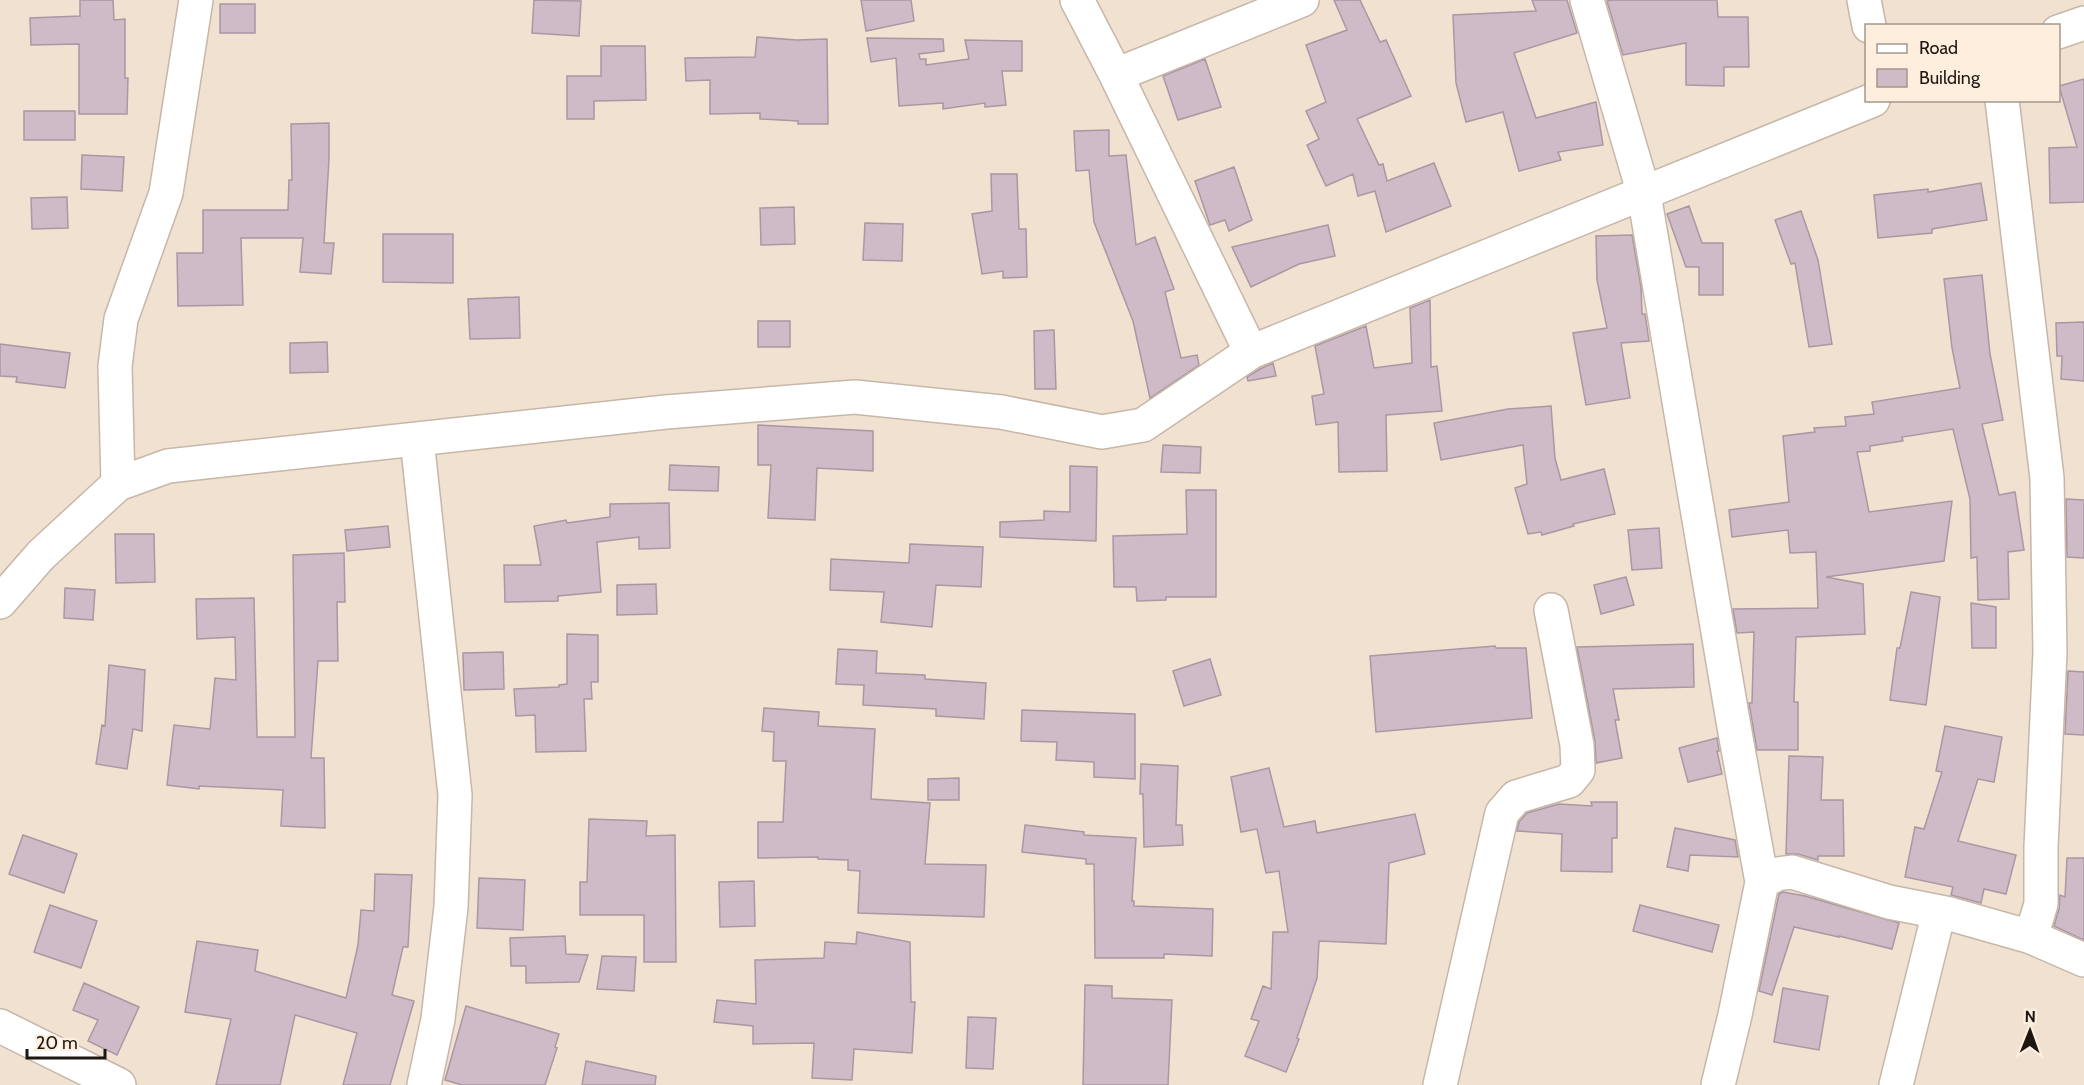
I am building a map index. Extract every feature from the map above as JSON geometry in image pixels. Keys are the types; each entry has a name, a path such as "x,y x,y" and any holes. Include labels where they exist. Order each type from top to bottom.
{"street":[{"path":"118,484 114,366 121,319 166,193 196,0"},
{"path":"1077,0 1251,352"},
{"path":"1116,75 1302,0"},
{"path":"1587,0 1644,194 1762,882 1718,1085"},
{"path":"1864,0 1869,24"},
{"path":"2060,31 2084,23"},
{"path":"0,602 41,555 118,484 168,466 666,412 855,397 1001,412 1102,432 1143,425 1251,352 1868,102"},
{"path":"2002,102 2048,478 2049,652 2041,847 2041,904 2031,938"},
{"path":"417,439 455,795 451,907 438,1019 423,1085"},
{"path":"1440,1085 1502,813 1516,797 1569,781 1578,770 1577,745 1551,610"},
{"path":"1762,882 1778,874 1792,872 1889,902 1939,912 2031,938 2084,960"},
{"path":"1896,1085 1939,912"},
{"path":"0,1026 119,1085"}],"building":[{"path":"80,0 113,0 114,20 125,19 127,114 79,114 79,44 31,45 30,18 80,16"},
{"path":"534,0 581,1 579,36 532,33"},
{"path":"861,0 911,0 914,21 866,31"},
{"path":"1334,0 1360,0 1380,42 1386,40 1411,96 1357,119 1379,165 1383,164 1387,181 1434,163 1451,206 1386,232 1375,191 1358,196 1353,174 1326,186 1307,145 1319,139 1306,111 1326,102 1306,45 1347,30"},
{"path":"1532,0 1567,0 1577,33 1514,53 1536,118 1596,102 1603,145 1558,152 1561,160 1519,171 1503,112 1466,122 1456,83 1453,15 1536,11"},
{"path":"1717,0 1718,17 1748,17 1749,67 1724,67 1724,86 1686,85 1686,43 1623,55 1607,1"},
{"path":"220,4 255,4 255,33 220,33"},
{"path":"757,37 797,40 827,39 828,124 798,124 798,121 760,119 760,113 710,114 710,80 686,81 685,58 755,57"},
{"path":"867,38 943,39 944,51 919,54 920,59 926,59 926,65 969,59 965,40 1022,41 1022,71 1002,71 1006,105 985,107 985,103 943,109 943,103 899,106 896,58 871,62"},
{"path":"601,46 645,46 646,100 594,101 594,119 567,119 567,76 601,76"},
{"path":"1205,59 1221,107 1178,120 1163,76"},
{"path":"2084,79 2084,202 2050,203 2049,148 2077,147 2060,86"},
{"path":"24,111 75,111 75,140 24,140"},
{"path":"329,123 324,243 334,243 331,274 300,272 303,238 241,238 243,305 178,306 177,253 203,253 203,210 288,210 289,180 292,180 291,124"},
{"path":"1109,130 1109,156 1126,155 1136,245 1155,237 1174,289 1165,292 1181,358 1197,355 1199,365 1150,398 1133,321 1094,222 1089,170 1076,171 1074,131"},
{"path":"82,155 124,157 122,191 81,189"},
{"path":"1234,167 1252,220 1229,231 1225,220 1210,225 1195,181"},
{"path":"991,174 1017,174 1019,229 1026,229 1027,277 1003,278 1003,271 982,274 972,214 992,211"},
{"path":"1981,183 1987,220 1932,229 1932,233 1878,238 1874,195 1928,189 1928,192"},
{"path":"67,197 68,228 32,229 31,198"},
{"path":"1689,206 1702,243 1723,243 1723,295 1699,295 1699,267 1686,267 1667,214"},
{"path":"794,207 795,244 761,245 760,208"},
{"path":"1801,211 1818,260 1832,344 1809,347 1795,263 1791,264 1775,220"},
{"path":"865,223 903,224 902,261 863,260"},
{"path":"1328,225 1335,256 1299,264 1251,287 1232,247"},
{"path":"383,234 453,234 453,283 383,282"},
{"path":"1632,235 1641,287 1642,314 1645,314 1649,341 1621,343 1630,398 1586,405 1573,333 1607,328 1597,280 1596,236"},
{"path":"1982,275 1990,354 2003,420 1982,424 1999,495 2015,492 2024,550 2008,552 2009,599 1978,600 1977,557 1971,558 1970,499 1953,429 1902,437 1903,441 1870,446 1870,451 1857,452 1869,512 1952,501 1944,561 1826,577 1863,584 1865,634 1796,637 1794,702 1798,702 1798,750 1757,750 1749,703 1752,703 1754,632 1737,633 1733,609 1818,608 1816,552 1790,553 1788,530 1732,537 1729,510 1789,502 1783,436 1815,432 1814,428 1846,426 1845,417 1874,414 1872,402 1960,388 1952,348 1944,279"},
{"path":"519,297 520,338 470,339 468,299"},
{"path":"1430,300 1431,367 1437,366 1442,411 1386,415 1387,471 1339,472 1338,422 1316,425 1312,396 1324,394 1315,346 1366,326 1374,368 1412,363 1410,308"},
{"path":"758,321 790,321 790,347 758,347"},
{"path":"2084,322 2084,381 2061,379 2062,356 2057,356 2056,323"},
{"path":"1054,330 1056,389 1035,389 1034,331"},
{"path":"327,342 328,372 290,373 290,343"},
{"path":"0,344 70,353 65,388 16,382 17,377 0,376"},
{"path":"1273,363 1276,376 1248,381 1247,377"},
{"path":"1551,406 1555,458 1561,480 1604,469 1615,514 1573,524 1574,526 1542,535 1541,532 1528,534 1515,488 1527,484 1523,445 1441,460 1434,423 1508,409"},
{"path":"758,425 873,431 873,471 817,468 815,520 768,518 771,465 758,465"},
{"path":"1163,445 1201,447 1200,473 1161,472"},
{"path":"670,465 719,467 718,491 669,490"},
{"path":"1070,466 1097,467 1096,541 1000,537 1000,522 1044,520 1044,511 1070,512"},
{"path":"1186,490 1216,490 1216,597 1166,597 1166,600 1137,601 1136,587 1114,587 1113,536 1187,534"},
{"path":"2066,499 2084,500 2084,558 2067,557"},
{"path":"669,503 670,548 639,549 639,537 597,542 601,592 558,596 558,601 505,602 504,565 541,565 534,526 566,520 567,523 610,517 610,504"},
{"path":"388,526 390,547 347,551 345,530"},
{"path":"1659,528 1662,568 1632,570 1628,530"},
{"path":"115,534 154,534 155,582 116,583"},
{"path":"910,544 983,547 981,587 936,585 932,627 881,622 884,592 830,590 831,559 909,563"},
{"path":"344,553 345,602 337,602 338,661 318,661 311,758 324,758 325,828 281,826 283,790 199,786 199,789 167,785 174,725 210,729 215,678 236,680 235,637 197,639 196,599 254,598 257,737 295,737 293,555"},
{"path":"1626,577 1634,605 1601,614 1594,585"},
{"path":"656,584 657,614 617,615 617,585"},
{"path":"65,588 95,590 93,620 64,618"},
{"path":"1911,592 1940,597 1926,705 1890,700 1897,648 1900,648"},
{"path":"1971,603 1996,607 1996,648 1972,648"},
{"path":"567,634 598,635 598,682 591,682 592,699 584,699 586,751 536,752 535,715 516,716 514,689 559,687 559,685 567,684"},
{"path":"1693,644 1694,687 1613,689 1619,720 1615,720 1622,758 1596,763 1595,741 1577,647"},
{"path":"1495,646 1496,648 1526,648 1532,718 1376,732 1370,656"},
{"path":"838,649 877,651 876,673 925,675 925,679 986,683 984,719 936,716 936,709 863,705 864,685 836,684"},
{"path":"503,652 504,689 464,690 463,653"},
{"path":"1210,659 1221,695 1184,706 1173,671"},
{"path":"109,665 145,670 142,731 133,729 127,769 96,764 102,725 105,726"},
{"path":"2068,671 2084,672 2084,735 2065,734"},
{"path":"764,708 819,712 818,726 875,729 871,799 930,803 925,864 986,865 984,917 858,913 860,871 848,870 848,860 818,859 818,857 758,858 758,822 783,822 786,761 773,761 774,732 762,731"},
{"path":"1022,710 1135,714 1135,779 1094,777 1094,762 1056,760 1057,742 1021,741"},
{"path":"1945,726 2002,737 1994,782 1978,779 1958,841 2016,855 2006,894 1984,889 1981,903 1951,895 1953,887 1905,877 1915,827 1924,829 1942,772 1936,771"},
{"path":"1717,738 1722,774 1688,782 1679,748"},
{"path":"1789,756 1823,757 1821,800 1843,800 1844,856 1818,856 1818,860 1798,854 1786,854"},
{"path":"1141,764 1178,766 1176,825 1182,825 1183,845 1144,847 1143,794 1140,794"},
{"path":"1269,768 1284,827 1315,821 1317,833 1415,814 1425,854 1389,863 1386,944 1319,941 1317,978 1297,1038 1299,1039 1286,1072 1245,1056 1259,1021 1251,1019 1263,986 1271,989 1273,932 1288,932 1279,871 1266,873 1257,829 1241,832 1231,777"},
{"path":"959,778 959,800 928,800 928,779"},
{"path":"1591,802 1617,802 1617,838 1612,838 1612,872 1561,871 1562,834 1517,831 1519,822 1527,813 1559,804 1592,806"},
{"path":"589,819 647,821 646,836 675,835 676,962 644,962 644,915 580,915 580,882 587,882"},
{"path":"1025,825 1084,832 1084,835 1136,838 1132,901 1134,901 1134,906 1213,909 1212,956 1164,954 1164,958 1095,958 1094,864 1086,864 1086,859 1022,852"},
{"path":"1675,828 1735,840 1738,857 1690,855 1688,871 1667,867"},
{"path":"23,835 77,854 64,893 9,874"},
{"path":"2067,858 2084,858 2084,940 2054,926 2060,895 2065,897"},
{"path":"375,874 412,875 408,947 403,947 392,995 414,1001 390,1085 343,1085 357,1033 295,1015 280,1085 216,1085 231,1019 185,1012 197,941 258,950 255,971 346,998 358,945 361,910 374,911"},
{"path":"479,878 525,880 523,930 477,928"},
{"path":"754,881 755,926 720,927 719,882"},
{"path":"1783,892 1805,896 1899,923 1892,949 1794,927 1772,995 1759,991 1779,894"},
{"path":"50,905 97,921 81,968 34,952"},
{"path":"1640,905 1719,925 1712,952 1633,931"},
{"path":"857,932 910,942 911,1002 915,1002 912,1053 854,1049 852,1080 812,1078 814,1043 753,1044 753,1026 714,1022 717,1000 756,1004 755,960 824,958 825,942 856,944"},
{"path":"565,936 566,954 588,955 579,982 526,983 526,966 511,966 510,938"},
{"path":"602,956 636,957 634,991 597,989"},
{"path":"84,983 139,1007 117,1055 88,1041 98,1020 73,1010"},
{"path":"1085,985 1112,986 1112,998 1172,1000 1168,1085 1083,1085"},
{"path":"1783,988 1828,996 1819,1050 1774,1042"},
{"path":"466,1006 559,1034 545,1085 462,1085 445,1080"},
{"path":"968,1017 996,1018 993,1069 966,1068"},
{"path":"586,1061 656,1076 655,1085 582,1085"}]}
